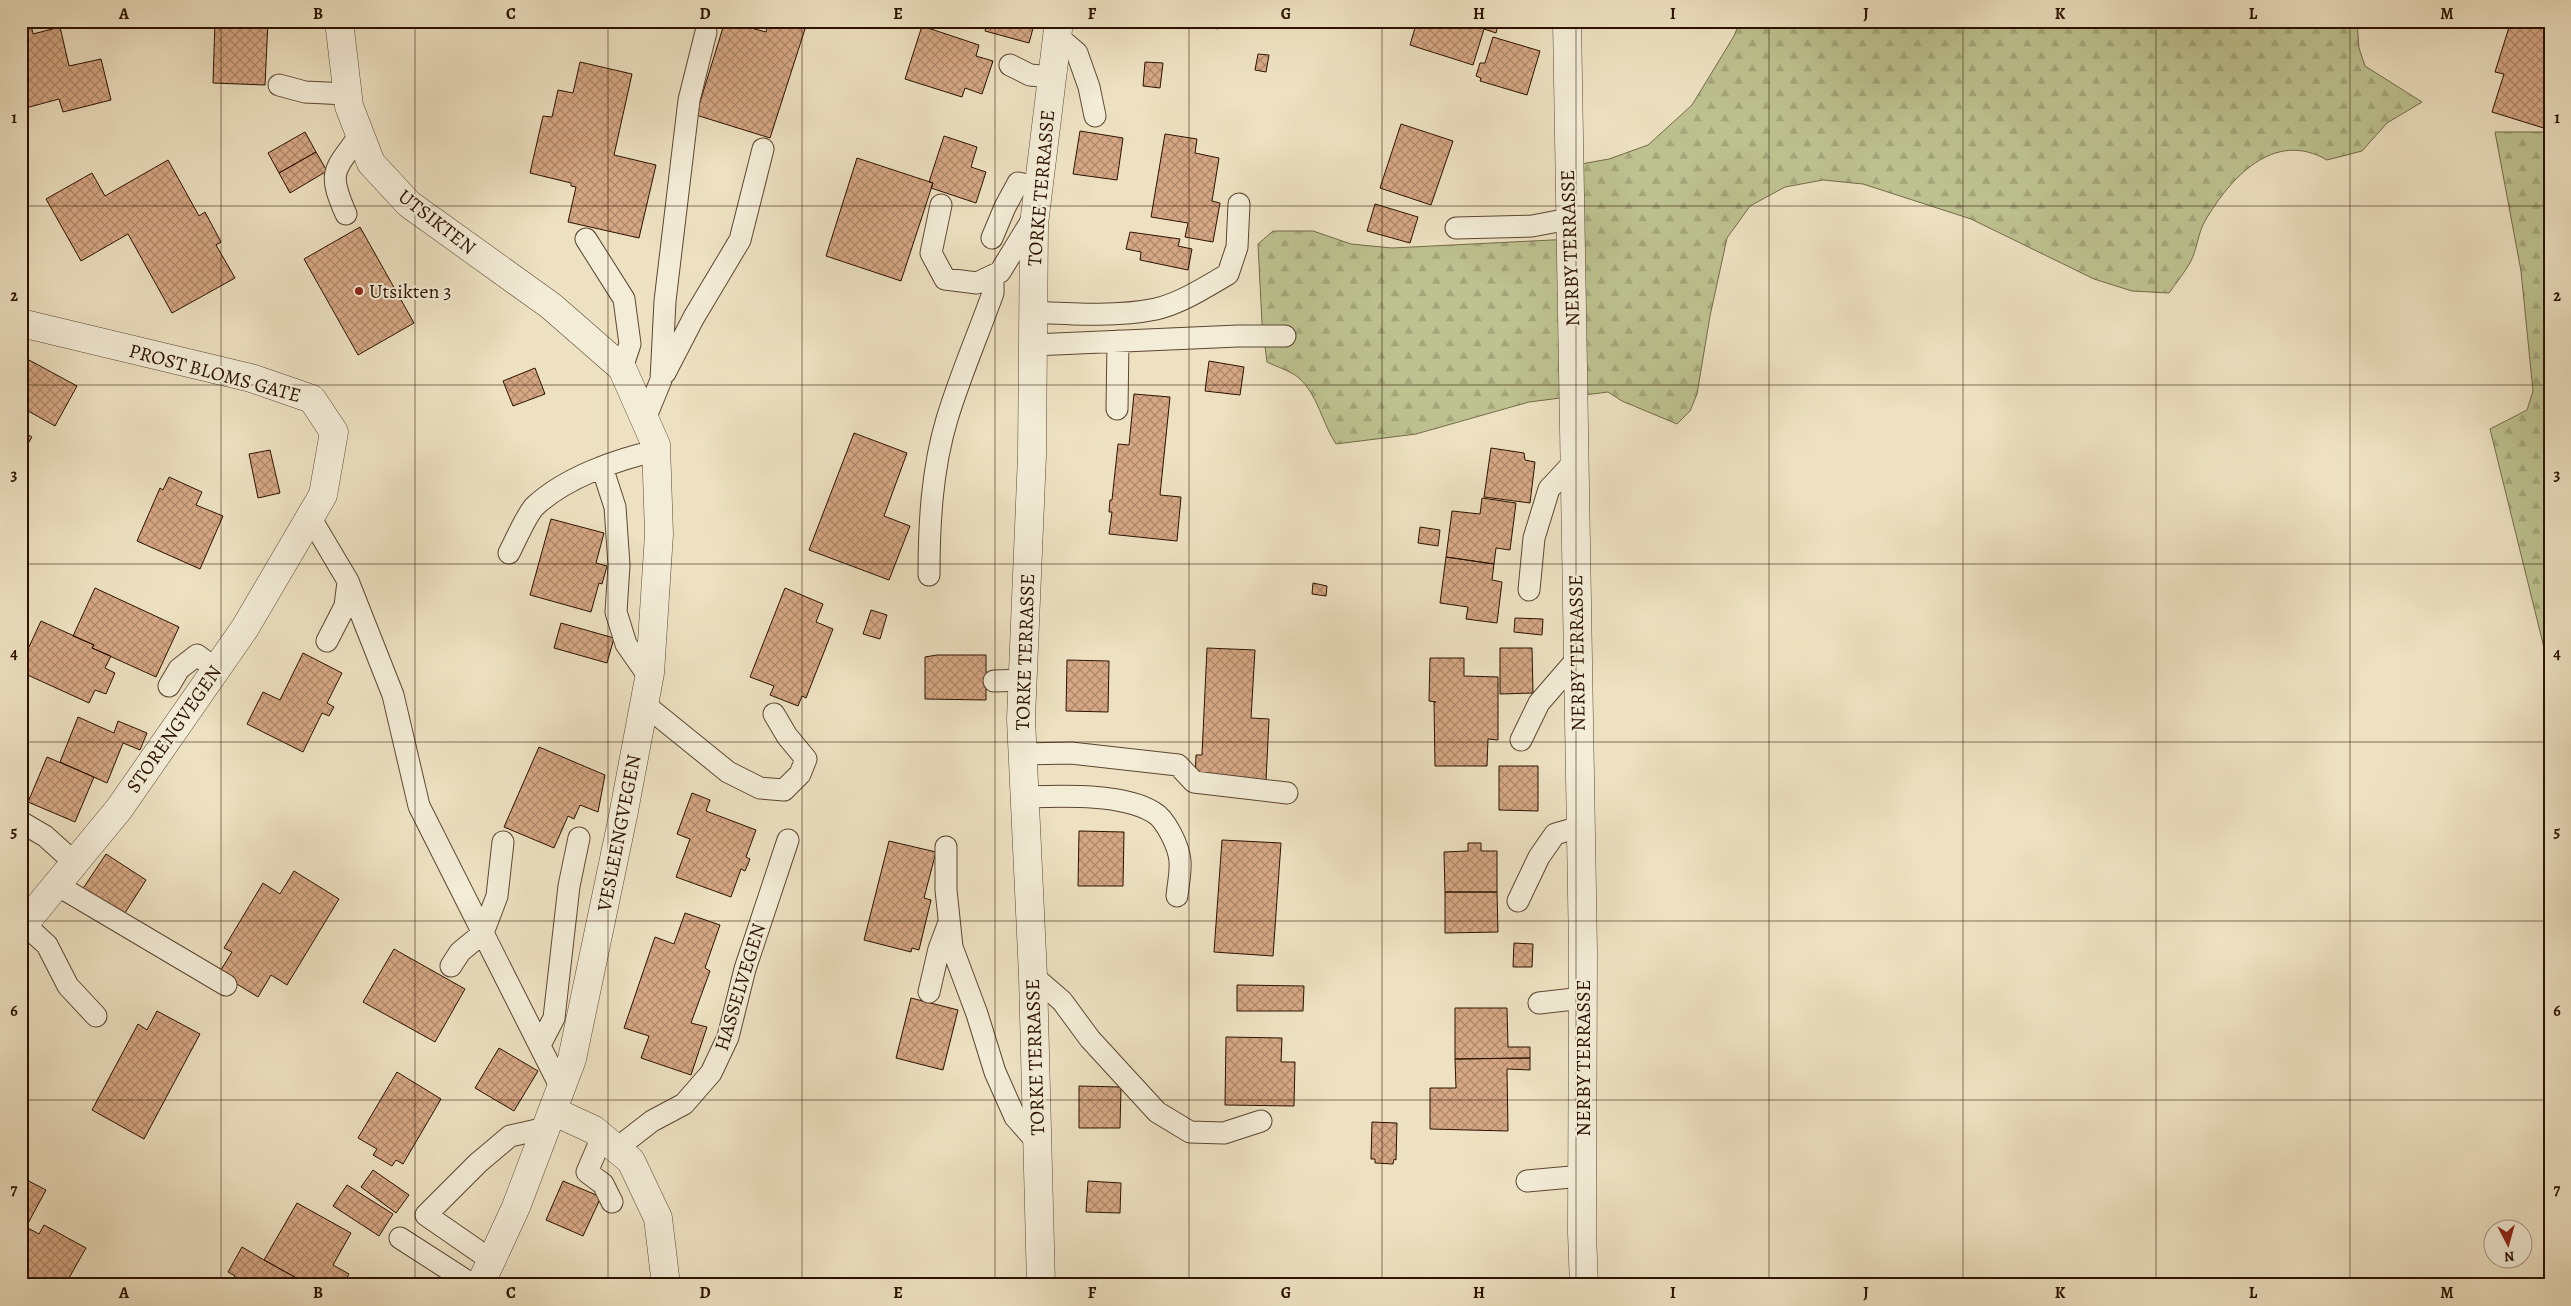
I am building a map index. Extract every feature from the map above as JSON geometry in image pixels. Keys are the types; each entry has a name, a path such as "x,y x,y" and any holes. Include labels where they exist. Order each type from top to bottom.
{"street":[{"name":"UTSIKTEN","path":"339,21 349,106 371,163 409,204 551,306 622,368"},
{"name":"NERBY TERRASSE","path":"1567,21 1569,219 1576,460 1577,659 1583,998 1582,1176 1584,1285"},
{"name":"TORKE TERRASSE","path":"1041,1285 1033,976 1022,754 1022,680 1032,455 1035,215 1058,29"},
{"name":"PROST BLOMS GATE","path":"21,323 251,378 312,399 334,432 323,495 310,518"},
{"name":"VESLEENGVEGEN","path":"480,1285 516,1207 574,1049 623,816 649,677 659,534 656,445 622,368"},
{"name":"STORENGVEGEN","path":"23,926 119,809 245,628 310,518"},
{"path":"553,1109 594,1130 631,1161 658,1218 663,1283"}],"lane":[{"path":"1058,29 1077,53 1089,87 1095,116"},
{"path":"661,380 665,301 689,100 706,32"},
{"path":"1010,65 1030,75 1052,77"},
{"path":"279,85 305,92 347,94"},
{"path":"346,214 334,187 337,167 360,135"},
{"path":"645,419 661,380 694,316 740,240 764,149"},
{"path":"992,238 1018,183 1038,187"},
{"path":"1033,312 1068,314 1156,308 1197,293 1228,274 1237,247 1240,204"},
{"path":"941,205 931,253 945,279 977,283 1000,272 1035,215"},
{"path":"1456,228 1532,226 1569,219"},
{"path":"586,239 624,298 630,344 622,368"},
{"path":"929,575 929,528 937,465 947,419 994,293 993,276"},
{"path":"1033,345 1284,336"},
{"path":"1117,410 1118,341"},
{"path":"509,553 534,507 574,480 602,467 623,458 656,451"},
{"path":"1528,590 1534,538 1549,489 1576,460"},
{"path":"602,467 615,507 619,565 616,612 626,644 649,677"},
{"path":"310,518 348,582 393,695 419,806 540,1045 553,1109 510,1136 478,1163 426,1215 491,1260"},
{"path":"327,641 345,606 348,582"},
{"path":"169,686 179,669 197,655 216,669"},
{"path":"1521,740 1539,703 1577,659"},
{"path":"994,681 1022,680"},
{"path":"644,704 728,772 760,788 784,790 800,774 806,759 787,736 774,714"},
{"path":"1022,754 1071,753 1178,765 1194,782 1287,793"},
{"path":"1024,797 1069,796 1123,802 1154,812 1173,835 1180,861 1177,896"},
{"path":"21,822 45,836 75,862"},
{"path":"1518,901 1539,857 1555,834 1580,826"},
{"path":"540,1045 554,1018 568,886 579,838"},
{"name":"HASSELVEGEN","path":"609,1143 684,1104 712,1072 728,1037 745,968 788,840"},
{"path":"450,966 460,952 483,933 497,896 503,842"},
{"path":"946,847 946,890 952,947 977,1014 995,1072 1015,1117 1038,1143"},
{"path":"57,885 226,986"},
{"path":"930,992 939,949 949,922"},
{"path":"23,926 47,945 68,986 96,1016"},
{"path":"1033,976 1062,1001 1090,1039 1157,1112 1190,1132 1224,1133 1261,1121"},
{"path":"1539,1003 1583,998"},
{"path":"609,1143 587,1172 603,1184 612,1202"},
{"path":"1527,1181 1582,1176"},
{"path":"400,1238 473,1285"}],"green space":[{"path":"1740,21 2357,21 2359,48 2365,66 2422,102 2387,123 2362,151 2327,160 2308,152 2289,150 2272,154 2256,163 2227,189 2215,205 2205,221 2191,261 2169,293 2132,291 2094,279 1971,219 1863,184 1823,180 1785,187 1750,206 1727,238 1710,316 1697,394 1690,411 1677,424 1622,401 1608,392 1529,402 1416,434 1336,444 1311,393 1305,385 1292,373 1267,362 1262,323 1258,244 1273,231 1313,231 1351,244 1392,248 1572,239 1570,166 1609,159 1648,145 1692,105 1734,36"},
{"path":"2495,132 2550,132 2550,672 2490,429 2527,410 2533,391 2521,271"}],"building":[{"path":"21,21 30,21 33,34 60,27 69,66 101,59 111,100 63,112 59,99 22,109"},
{"path":"215,21 268,21 265,85 213,83"},
{"path":"725,21 766,32 769,21 781,21 805,29 770,138 696,115"},
{"path":"988,21 1035,21 1029,43 985,31"},
{"path":"1187,21 1220,21 1218,29"},
{"path":"1417,21 1499,21 1496,33 1484,29 1473,65 1410,45"},
{"path":"2511,21 2550,21 2550,130 2492,112 2504,74 2495,72"},
{"path":"922,26 979,45 976,56 993,61 982,94 965,88 962,97 905,79"},
{"path":"1493,37 1540,51 1527,95 1480,81 1481,78 1476,76 1480,63 1485,63"},
{"path":"1258,54 1269,55 1266,72 1255,70"},
{"path":"580,62 632,74 614,155 656,165 639,238 568,222 576,187 571,186 571,183 530,173 543,116 552,117 558,90 573,93"},
{"path":"1145,62 1163,63 1160,88 1143,86"},
{"path":"1401,124 1453,141 1431,205 1380,188"},
{"path":"1080,131 1123,138 1117,180 1073,174"},
{"path":"305,132 316,152 279,173 268,153"},
{"path":"1165,134 1197,139 1195,153 1219,158 1212,201 1220,203 1213,242 1185,237 1188,223 1151,217"},
{"path":"944,136 977,147 971,167 986,172 976,203 931,188 933,183 929,182"},
{"path":"316,152 327,171 290,193 279,173"},
{"path":"857,158 933,183 901,281 826,256"},
{"path":"168,160 199,216 205,212 221,242 216,245 235,278 172,313 128,234 81,261 46,199 92,173 105,196"},
{"path":"1375,204 1418,217 1410,243 1367,231"},
{"name":"Utsikten 3","path":"360,227 414,323 358,355 304,259"},
{"path":"1130,232 1180,239 1178,246 1192,249 1188,270 1140,260 1141,252 1126,249"},
{"path":"29,360 77,386 55,426 21,407 21,374"},
{"path":"1209,361 1244,367 1240,395 1205,391"},
{"path":"535,368 545,394 513,406 503,381"},
{"path":"1134,394 1170,397 1160,495 1181,497 1177,541 1109,534 1112,512 1109,512 1110,500 1112,500 1118,444 1129,445"},
{"path":"21,431 32,437 21,455"},
{"path":"854,433 907,453 884,516 910,526 889,580 809,550"},
{"path":"1491,448 1524,453 1525,460 1535,462 1530,503 1484,497"},
{"path":"270,450 280,493 258,498 249,454"},
{"path":"169,477 202,492 196,505 223,516 200,569 137,541 160,488 163,490"},
{"path":"1482,498 1516,503 1510,550 1496,548 1494,564 1446,557 1452,511 1480,514"},
{"path":"551,519 604,533 596,563 607,566 602,584 599,583 591,612 530,595"},
{"path":"1420,527 1440,530 1438,546 1418,543"},
{"path":"1446,557 1494,564 1492,580 1502,582 1497,623 1466,619 1468,607 1440,603"},
{"path":"1313,583 1327,586 1326,596 1312,594"},
{"path":"95,588 179,627 156,677 92,648 94,645 73,636"},
{"path":"785,588 823,604 816,622 833,629 806,698 802,696 798,706 770,695 774,686 750,677"},
{"path":"871,610 887,615 880,639 863,634"},
{"path":"1515,618 1543,619 1542,635 1514,632"},
{"path":"41,621 94,645 92,648 111,656 105,668 115,673 106,694 95,690 89,703 21,672 21,664"},
{"path":"561,623 614,638 607,663 554,648"},
{"path":"1207,648 1255,650 1251,718 1269,719 1266,781 1195,778 1196,755 1202,755"},
{"path":"1500,648 1532,648 1533,693 1500,694"},
{"path":"303,653 342,673 327,703 334,707 329,716 322,713 303,752 247,724 263,692 280,700"},
{"path":"937,655 986,655 986,700 925,699 925,657"},
{"path":"1430,658 1464,658 1464,676 1498,677 1498,740 1488,739 1487,766 1435,766 1434,702 1436,702 1429,701"},
{"path":"1067,660 1109,661 1108,712 1066,711"},
{"path":"78,717 114,733 118,721 147,733 140,750 123,743 107,783 60,762"},
{"path":"539,747 605,775 598,812 580,805 574,819 568,816 554,848 504,827"},
{"path":"47,757 94,777 75,822 28,802"},
{"path":"1499,766 1538,766 1538,811 1499,810"},
{"path":"692,793 710,800 706,811 756,830 746,857 750,859 745,871 741,869 731,897 676,877 690,839 677,834"},
{"path":"1079,831 1124,832 1123,886 1078,886"},
{"path":"1222,840 1281,843 1273,956 1214,952"},
{"path":"889,841 936,852 924,898 931,900 919,950 912,948 911,952 864,940"},
{"path":"1468,843 1481,843 1481,851 1497,851 1497,892 1445,892 1444,852 1468,851"},
{"path":"106,854 146,880 123,916 82,890"},
{"path":"294,871 339,899 287,985 271,975 258,997 219,973 232,952 224,948 263,883 280,894"},
{"path":"1445,892 1497,892 1498,932 1445,933"},
{"path":"685,913 720,925 705,968 710,971 691,1023 707,1027 691,1075 641,1058 649,1036 624,1028 655,937 674,944"},
{"path":"1514,943 1533,944 1532,967 1513,967"},
{"path":"394,949 465,989 435,1042 363,1002"},
{"path":"1237,985 1304,986 1303,1011 1237,1011"},
{"path":"911,998 958,1010 943,1070 896,1058"},
{"path":"1455,1008 1507,1008 1508,1047 1530,1047 1530,1058 1455,1059"},
{"path":"157,1011 200,1034 144,1139 92,1110 138,1024 147,1030"},
{"path":"1226,1037 1282,1038 1281,1062 1295,1062 1294,1106 1225,1105"},
{"path":"499,1048 538,1071 514,1111 475,1088"},
{"path":"1530,1058 1530,1070 1507,1069 1508,1131 1430,1129 1430,1088 1456,1088 1455,1059"},
{"path":"397,1072 441,1099 403,1164 396,1160 392,1166 373,1155 377,1149 358,1138"},
{"path":"1079,1086 1121,1087 1120,1128 1079,1128"},
{"path":"1372,1122 1397,1123 1396,1160 1394,1159 1393,1164 1375,1163 1375,1159 1371,1159"},
{"path":"373,1170 409,1195 396,1213 361,1187"},
{"path":"21,1177 46,1190 26,1227 39,1234 44,1225 86,1248 65,1285 26,1285 21,1282"},
{"path":"563,1181 601,1197 583,1236 546,1220"},
{"path":"1088,1181 1121,1183 1120,1213 1086,1212"},
{"path":"347,1185 393,1214 379,1236 333,1206"},
{"path":"297,1203 351,1233 333,1265 349,1274 343,1285 309,1285 264,1260"},
{"path":"242,1247 309,1285 230,1285 235,1276 228,1272"}],"place":[{"name":"Utsikten 3","path":"359,291"}]}
